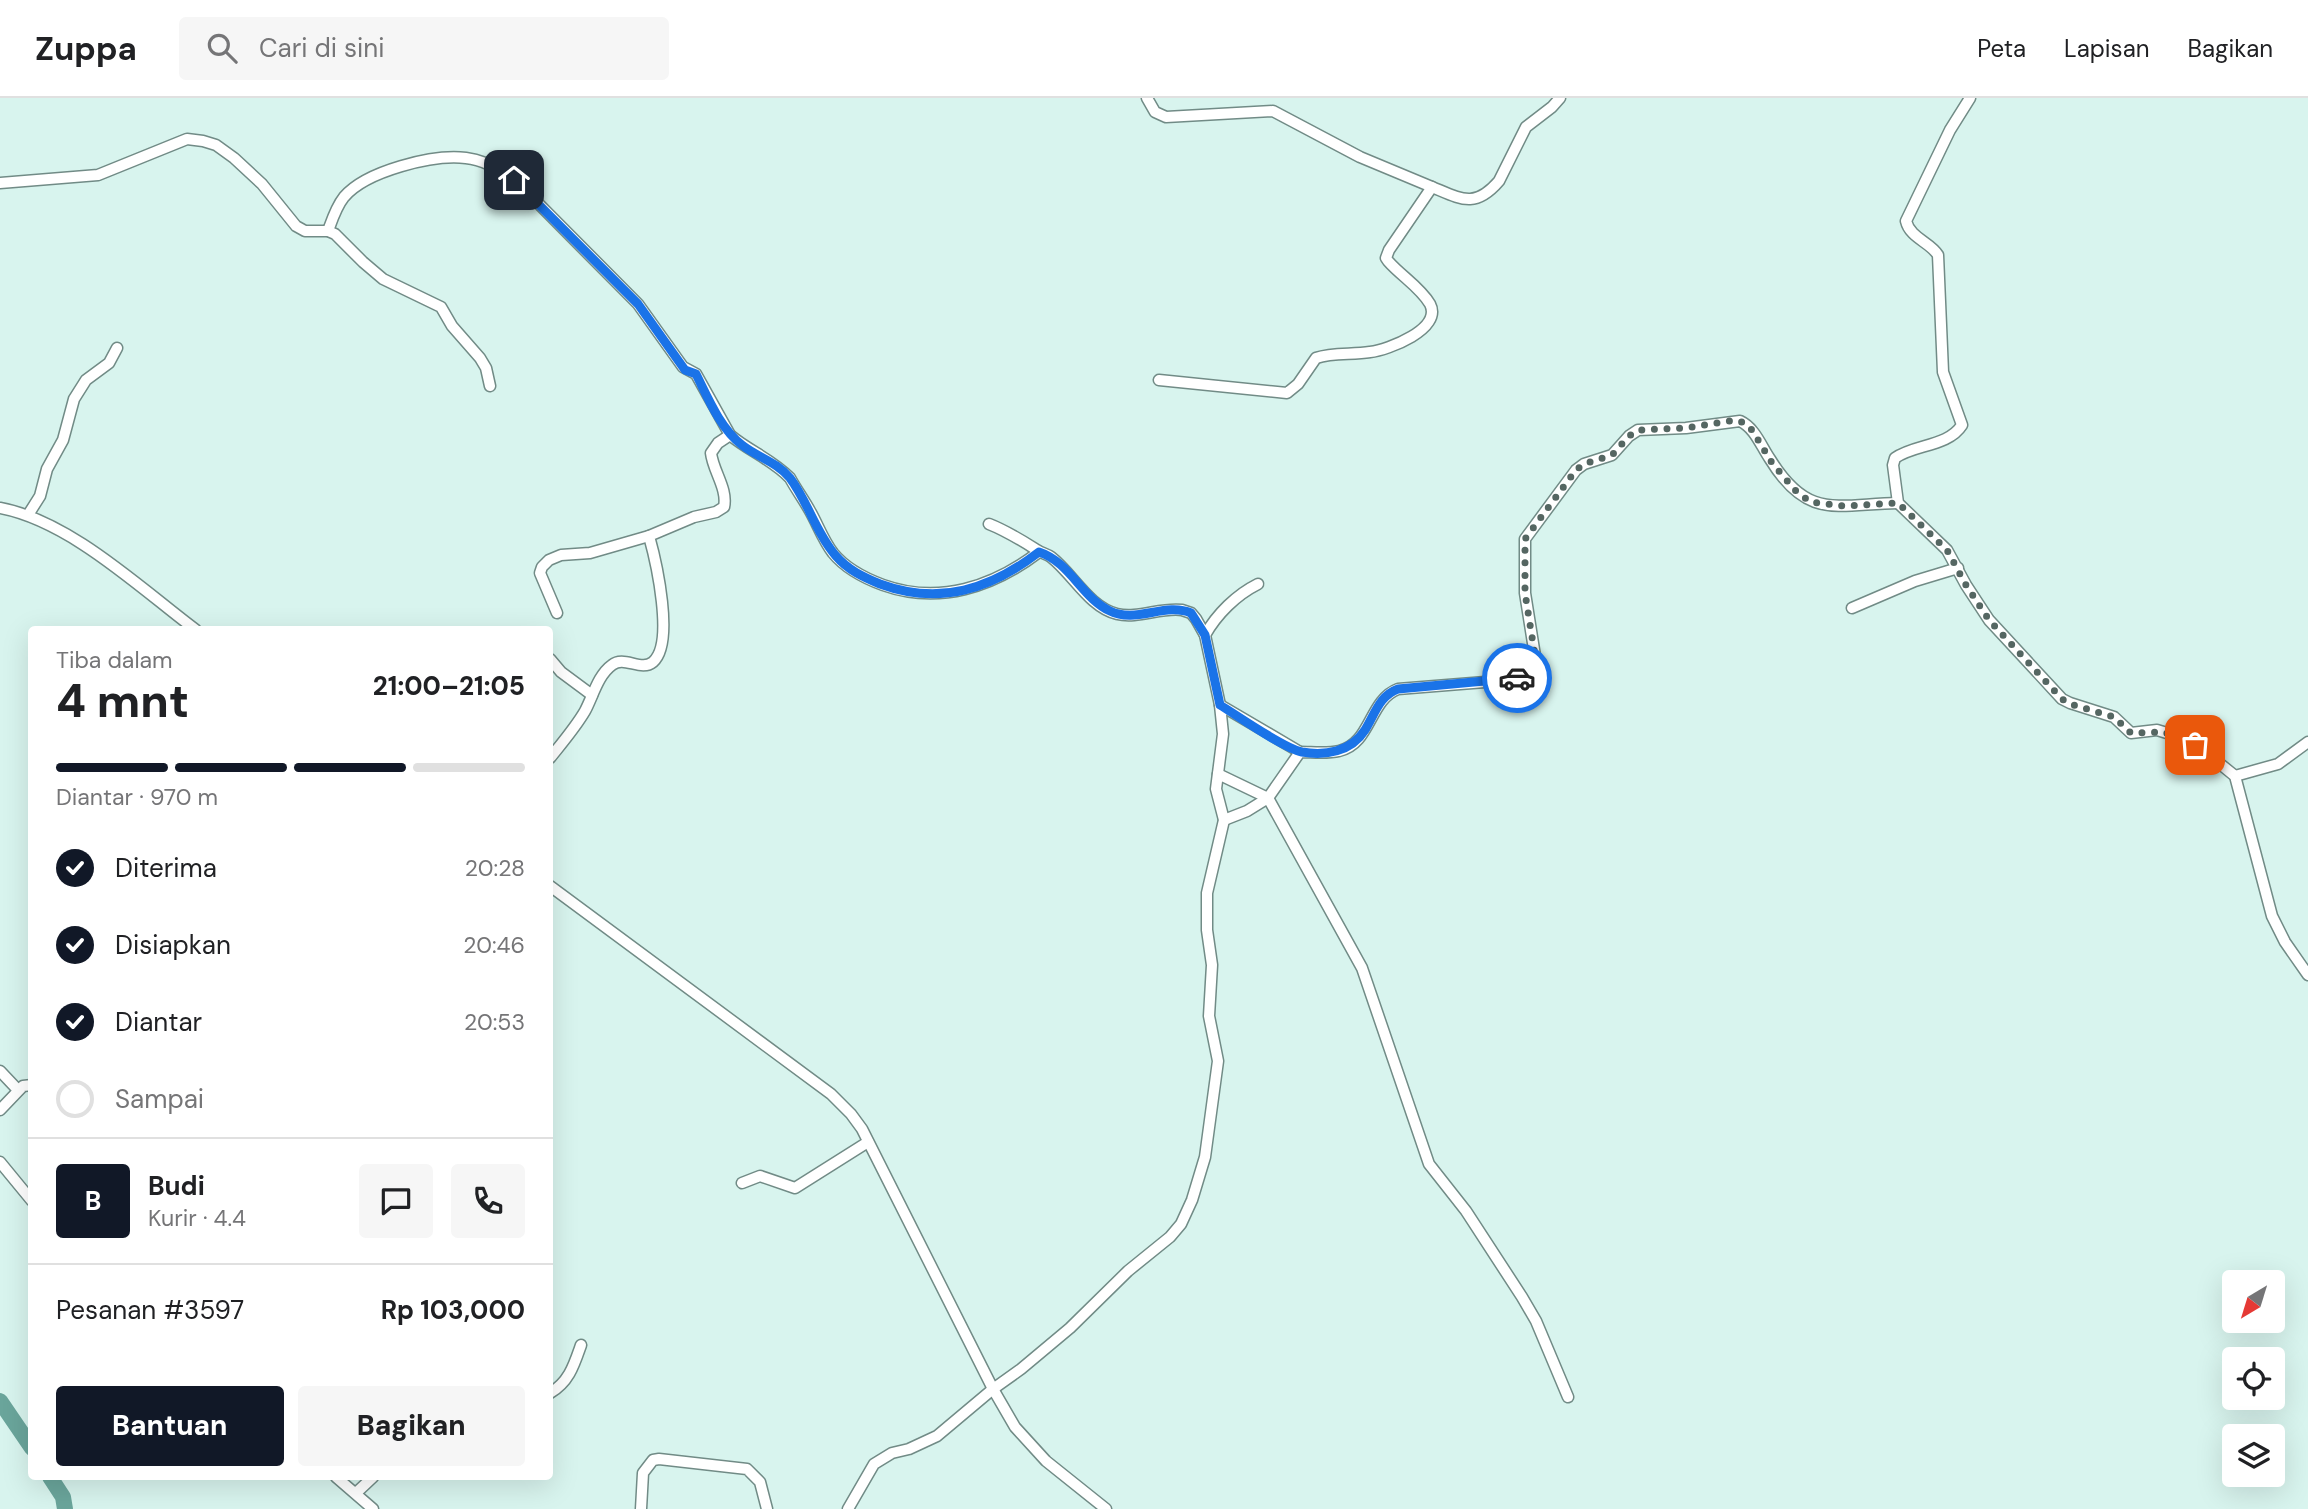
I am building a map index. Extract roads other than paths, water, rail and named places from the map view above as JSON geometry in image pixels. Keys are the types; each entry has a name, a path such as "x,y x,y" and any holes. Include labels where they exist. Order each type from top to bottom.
{"street":[{"path":"1147,98 1155,112 1166,117 1273,111 1360,157 1461,199 1470,200 1485,195 1499,181 1526,127 1560,98"},
{"path":"1970,98 1950,130 1906,221 1908,229 1938,255 1944,372 1962,425 1956,432 1936,443 1895,458 1893,465 1898,503 1947,550 1989,620 2062,699 2070,704 2114,717 2131,733 2157,730 2180,737 2203,750 2235,776 2272,916 2285,942 2308,975"},
{"path":"0,183 98,175 187,139 216,145 262,184 296,226 305,231 328,231 340,237 383,279 441,307 452,326 480,358 486,368 490,386"},
{"path":"328,231 337,206 367,178 409,165 450,158 467,158 489,164 514,180 638,304 685,370 696,374 730,435 790,478 834,554 844,565 864,578 916,594 955,592 970,590 1005,575 1039,552"},
{"path":"1159,380 1287,393 1298,384 1316,358 1381,350 1424,329 1431,316 1430,305 1386,258 1432,187"},
{"path":"28,515 40,496 47,468 63,440 74,399 86,380 109,363 117,348"},
{"path":"1220,705 1300,752 1339,751 1358,740 1381,699 1390,692 1522,677 1531,671 1536,662 1525,593 1525,539 1580,467 1612,455 1629,436 1639,430 1686,428 1740,421 1752,430 1772,463 1795,490 1810,502 1843,506 1898,503"},
{"path":"557,613 540,573 549,560 568,553 590,554 649,536 724,507 725,498 711,453 718,443 730,435"},
{"path":"0,508 28,515 79,542 191,626"},
{"path":"848,1509 874,1464 892,1453 909,1450 937,1436 1070,1328 1128,1271 1170,1237 1181,1224 1192,1200 1205,1157 1218,1061 1209,1016 1212,965 1207,930 1207,893 1224,820 1217,795 1223,734 1220,705 1205,635 1191,613 1182,610 1125,615 1109,611 1093,600 1075,579 1048,555 1009,532 989,524"},
{"path":"553,754 586,710 611,665 621,662 643,666 654,662 661,641 663,601 649,536"},
{"path":"1852,608 1915,581 1958,568"},
{"path":"1205,635 1224,608 1258,584"},
{"path":"553,663 561,672 592,695"},
{"path":"2235,776 2278,764 2308,742"},
{"path":"1224,820 1247,811 1268,798 1300,752"},
{"path":"1218,774 1268,798 1362,968 1429,1164 1466,1211 1536,1321 1568,1397"},
{"path":"553,888 831,1094 851,1114 1015,1427 1046,1461 1106,1509"},
{"path":"0,1071 18,1090"},
{"path":"0,1110 18,1090 28,1086"},
{"path":"742,1183 760,1176 794,1188 868,1142"},
{"path":"0,1162 28,1196"},
{"path":"553,1390 566,1379 581,1345"},
{"path":"642,1509 643,1473 650,1462 659,1458 747,1469 760,1482 767,1509"},
{"path":"340,1480 373,1509"},
{"path":"356,1493 370,1480"}],"waterway":[{"path":"0,1401 28,1442"},
{"path":"52,1480 63,1497 65,1509"}]}
